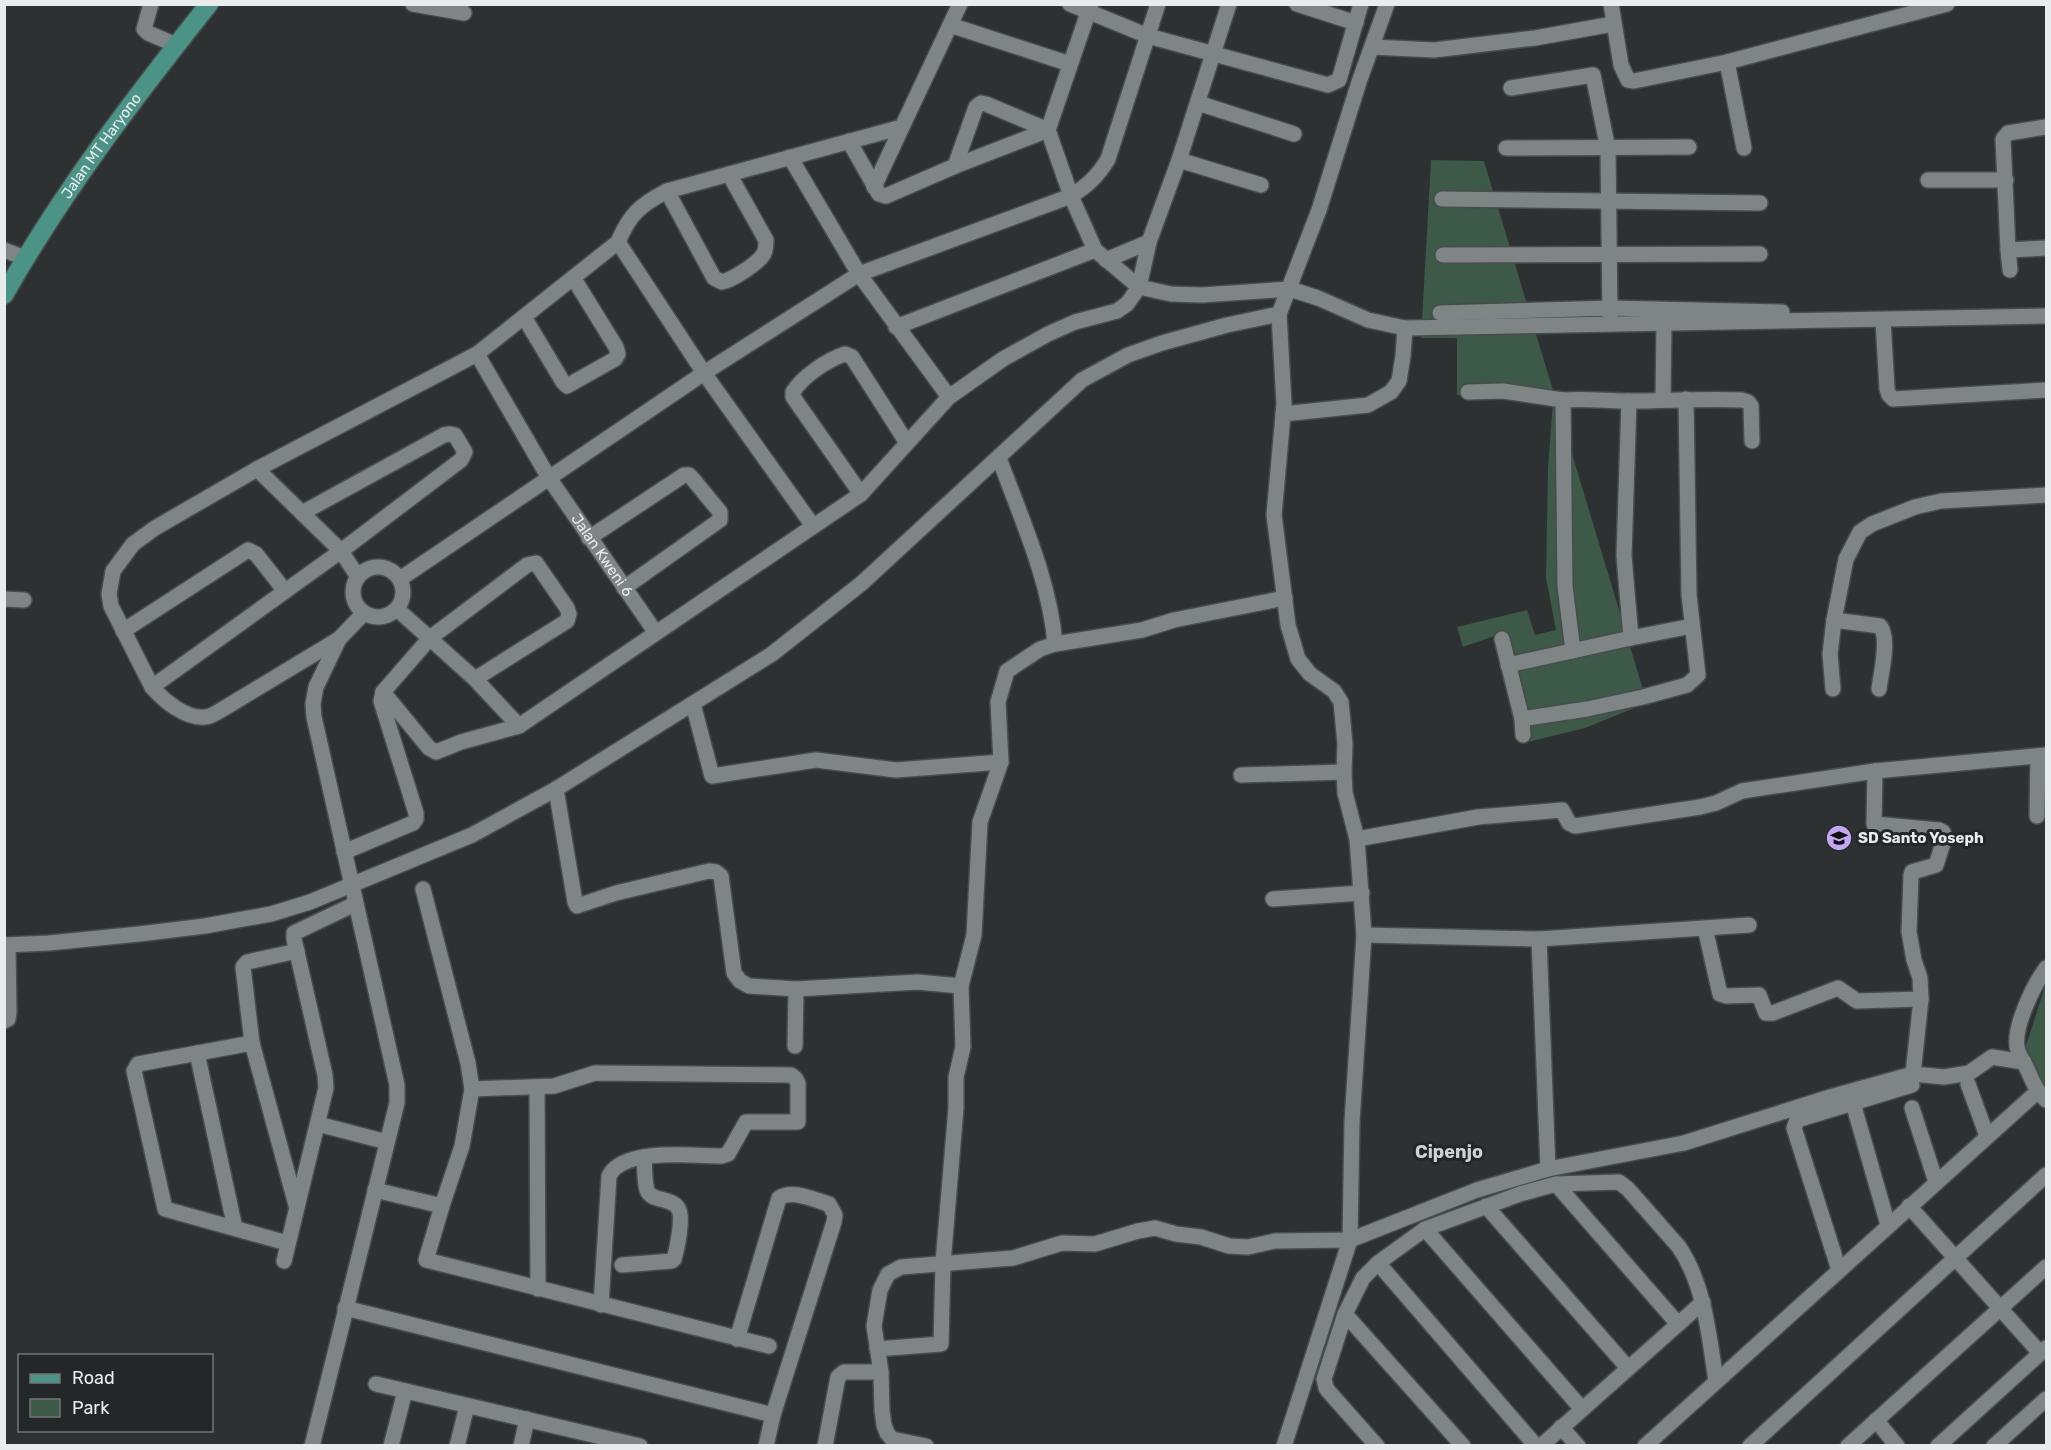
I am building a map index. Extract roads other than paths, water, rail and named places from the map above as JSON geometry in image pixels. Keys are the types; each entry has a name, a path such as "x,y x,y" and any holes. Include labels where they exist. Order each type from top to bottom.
{"main road":[{"name":"Jalan MT Haryono","path":"4,295 25,258 84,168 130,104 208,4"}],"street":[{"path":"151,4 144,29 176,45"},
{"path":"413,4 464,13"},
{"path":"874,187 960,4"},
{"path":"1070,4 1090,8 1148,36 1329,85 1339,80 1361,4"},
{"path":"400,579 704,373 859,274 1071,196 1090,184 1108,159 1158,4"},
{"path":"383,692 429,748 436,752 461,742 519,726 861,495 949,397 1003,359 1075,322 1122,309 1139,287 1149,242 1198,104 1229,4"},
{"path":"1297,4 1356,23"},
{"path":"1284,1446 1350,1240 1352,1122 1364,935 1357,839 1345,793 1345,744 1341,702 1334,691 1310,674 1298,659 1288,625 1274,515 1283,414 1279,314 1334,166 1359,82 1387,4"},
{"path":"1611,4 1621,65 1628,80 1634,81 1727,62 1947,4"},
{"path":"1090,8 1048,130 1071,196 1101,255 1139,287 1171,294 1202,296 1290,289 1318,298 1368,320 1405,328 2046,316"},
{"path":"1372,47 1434,50 1535,38 1613,24"},
{"path":"950,25 1070,64"},
{"path":"1727,62 1744,147"},
{"path":"1511,88 1593,75 1608,149 1611,308 1609,324"},
{"path":"955,166 976,107 981,103 1048,130"},
{"path":"1198,104 1294,134"},
{"path":"364,613 339,639 223,710 206,717 182,711 159,695 152,687 111,606 109,594 113,571 133,544 155,528 257,469 477,354 618,242 633,213 647,202 667,191 902,127"},
{"path":"2010,270 2007,250 2003,139 2005,135 2046,127"},
{"path":"849,141 874,187 879,194 885,196 1048,130"},
{"path":"1506,148 1689,147"},
{"path":"790,158 859,274 949,397"},
{"path":"1179,160 1261,185"},
{"path":"667,191 714,278 722,282 730,280 763,257 766,240 729,174"},
{"path":"1928,180 2006,180"},
{"path":"1442,199 1760,204"},
{"path":"618,242 704,373 813,526"},
{"path":"896,327 1101,255 1149,242"},
{"path":"2007,250 2046,248"},
{"path":"4,250 25,258"},
{"path":"1443,255 1760,254"},
{"path":"525,316 562,382 567,386 615,359 618,354 616,347 573,279"},
{"path":"1440,313 1611,308 1782,312"},
{"path":"4,1021 8,1019 9,1013 6,945 205,926 271,914 351,886 472,835 556,789 772,654 862,583 1082,380 1128,355 1162,343 1227,325 1279,314"},
{"path":"1883,320 1887,389 1888,395 1893,399 2046,390"},
{"path":"1663,400 1664,324"},
{"path":"1283,414 1368,405 1391,392 1400,381 1405,328"},
{"name":"Jalan Kweni 6","path":"477,354 549,478 656,633"},
{"path":"861,495 794,397 793,392 798,384 836,357 845,354 852,357 907,443"},
{"path":"1468,392 1503,391 1563,400 1727,399 1748,402 1752,414 1752,441"},
{"path":"1522,719 1587,709 1687,685 1698,675 1689,595 1686,399"},
{"path":"1563,400 1565,586 1573,651"},
{"path":"1629,401 1624,556 1631,638"},
{"path":"152,687 341,551 461,460 465,452 455,435 444,435 302,513"},
{"path":"999,458 1044,581 1051,610 1055,644"},
{"path":"257,469 341,551 358,577"},
{"path":"589,538 684,475 692,478 720,512 720,520 624,588"},
{"path":"1833,689 1830,654 1834,620 1846,559 1860,532 1872,524 1915,507 1941,501 2046,495"},
{"path":"123,631 248,550 256,554 285,591"},
{"path":"344,852 413,823 416,819 381,701 383,692 430,638 527,565 536,563 567,608 569,615 567,621 475,679"},
{"path":"380,567 392,571 400,579 404,595 397,609 390,615 381,617 372,617 364,613 357,606 353,596 358,577 368,569 380,567"},
{"path":"4,598 24,600"},
{"path":"878,1349 940,1344 943,1263 956,1108 956,1077 963,1047 961,986 974,935 980,822 1001,762 998,702 1007,670 1040,649 1055,644 1142,630 1174,620 1285,598"},
{"path":"397,609 475,679 519,726"},
{"path":"1834,620 1880,626 1882,629 1885,639 1879,689"},
{"path":"1508,665 1692,626"},
{"path":"314,1445 345,1308 397,1103 397,1085 314,717 313,704 316,687 339,639"},
{"path":"1502,639 1522,719 1523,735"},
{"path":"693,705 712,776 816,760 896,770 1001,762"},
{"path":"1357,839 1478,817 1562,810 1569,823 1575,826 1700,807 1716,803 1742,791 1875,771 2042,755 2037,816"},
{"path":"1875,771 1874,824 1939,830 1945,837 1936,865 1911,874 1909,932 1920,978 1921,999 1912,1079"},
{"path":"1241,775 1344,772"},
{"path":"556,789 575,902 578,906 616,893 709,871 716,872 721,876 734,973 740,981 749,986 796,989 916,982 961,986"},
{"path":"423,889 468,1063 472,1089 462,1146 426,1260 769,1347"},
{"path":"1274,899 1362,893"},
{"path":"284,1261 326,1088 294,933 355,904"},
{"path":"1364,935 1539,939 1749,925"},
{"path":"1706,928 1720,994 1726,996 1759,995 1766,1013 1773,1013 1838,988 1857,1001 1921,999"},
{"path":"1539,939 1548,1169"},
{"path":"297,951 244,964 243,970 252,1043 297,1208"},
{"path":"1645,1446 1987,1137 2042,1096 2018,1050 2019,1028 2030,999 2046,968"},
{"path":"795,1046 796,989"},
{"path":"252,1043 138,1064 134,1071 165,1209 287,1243"},
{"path":"197,1053 235,1228"},
{"path":"926,1446 892,1439 887,1433 882,1411 881,1372 874,1326 880,1290 888,1274 901,1267 1013,1258 1062,1243 1095,1244 1155,1228 1176,1234 1201,1237 1229,1246 1248,1247 1275,1241 1350,1240 1478,1190 1548,1169 1684,1143 1830,1097 1912,1079 1969,1073 1992,1057 2024,1062"},
{"path":"472,1089 554,1086 595,1073 791,1075 798,1083 798,1122 746,1122 728,1154 722,1156 652,1155 627,1161 611,1172 601,1305"},
{"path":"1839,1270 1794,1128 1797,1120 1853,1103 1912,1079"},
{"path":"1968,1084 1987,1137"},
{"path":"537,1087 538,1289"},
{"path":"1853,1103 1888,1226"},
{"path":"1912,1108 1936,1182"},
{"path":"318,1124 387,1142"},
{"path":"622,1265 672,1261 677,1248 680,1214 678,1207 669,1201 652,1196 647,1191 644,1157"},
{"path":"1750,1446 2046,1175"},
{"path":"1377,1446 1326,1388 1324,1379 1356,1288 1378,1263 1425,1229 1486,1206 1556,1184 1613,1182 1625,1186 1679,1247 1686,1257 1703,1302 1716,1381"},
{"path":"1556,1184 1678,1324"},
{"path":"375,1191 442,1206"},
{"path":"737,1339 779,1198 784,1194 791,1194 829,1204 836,1215 773,1415 766,1446"},
{"path":"1486,1206 1628,1368"},
{"path":"1909,1206 2000,1308 2043,1351 1938,1446"},
{"path":"1425,1229 1582,1409"},
{"path":"1378,1263 1536,1446"},
{"path":"1848,1446 2046,1267"},
{"path":"1541,1446 1703,1302"},
{"path":"345,1308 773,1415"},
{"path":"1346,1314 1463,1446"},
{"path":"825,1446 838,1377 844,1372 881,1372"},
{"path":"376,1384 527,1419 588,1439 639,1446"},
{"path":"391,1446 405,1390"},
{"path":"2004,1442 2046,1399"},
{"path":"457,1446 467,1406"},
{"path":"521,1446 527,1419"},
{"path":"1876,1420 1898,1446"},
{"path":"1561,1427 1578,1446"}],"place":[{"name":"SD Santo Yoseph","path":"1839,838"}],"district":[{"name":"Cipenjo","path":"1449,1152"}]}
